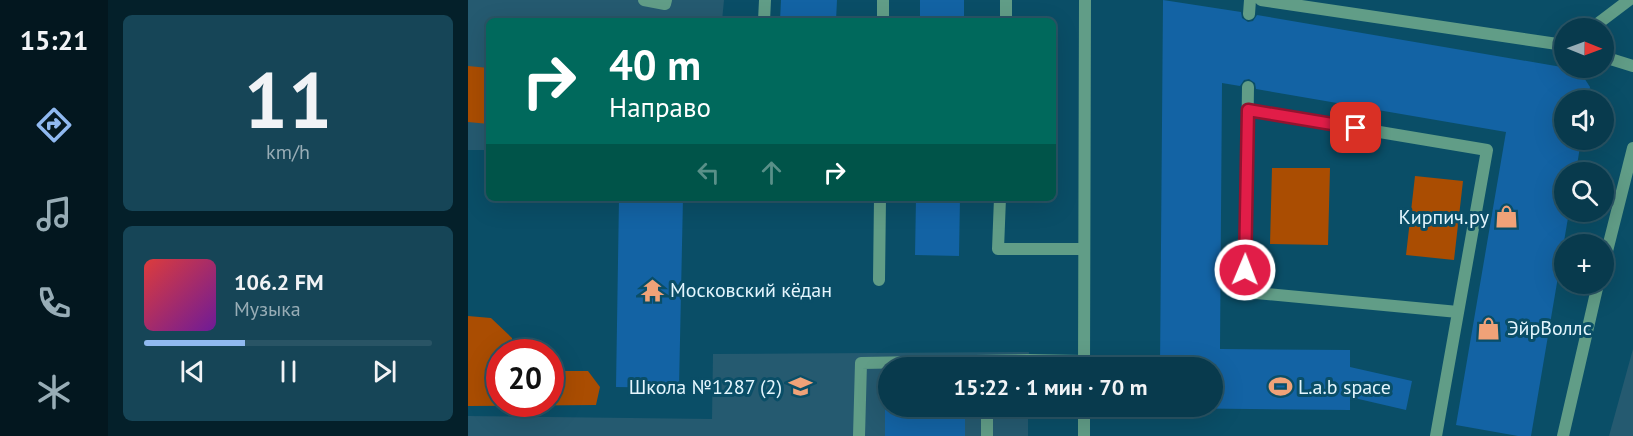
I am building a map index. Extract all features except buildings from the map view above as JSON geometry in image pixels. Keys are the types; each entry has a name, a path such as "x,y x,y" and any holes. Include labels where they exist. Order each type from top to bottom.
{"street":[{"path":"644,0 666,4 666,0"},
{"path":"764,18 765,0"},
{"path":"883,0 883,18"},
{"path":"1006,0 1006,18"},
{"path":"1084,357 1085,0"},
{"path":"1249,14 1250,0"},
{"path":"1605,18 1629,0"},
{"path":"1270,1 1554,44"},
{"path":"1614,60 1633,66"},
{"path":"1248,87 1245,292 1458,312"},
{"path":"1248,110 1486,150 1436,436"},
{"path":"1611,234 1633,148"},
{"path":"879,280 880,201"},
{"path":"1000,201 998,249 1084,249"},
{"path":"1563,436 1596,294"},
{"path":"859,436 861,363 878,363"},
{"path":"987,417 987,436"},
{"path":"1084,417 1084,436"}],"shaded area":[{"path":"468,0 724,0 722,18 486,18 486,150 468,150"},
{"path":"468,66 486,68 486,124 468,122"},
{"path":"1272,168 1330,168 1328,245 1270,244"},
{"path":"1415,176 1463,181 1454,260 1406,255"},
{"path":"468,316 491,318 512,339 486,339 486,406 468,406"},
{"path":"1633,349 1633,436 1609,436"},
{"name":"Школа №1287 (2)","path":"1029,352 1029,357 878,357 878,417 1028,417 1028,436 468,436 468,416 712,419 713,354"},
{"path":"564,371 588,371 600,387 596,405 564,405"}],"place":[{"name":"Кирпич.ру","path":"1507,217"},
{"name":"Московский кёдан","path":"652,290"},
{"name":"ЭйрВоллс","path":"1489,328"},
{"name":"Школа №1287 (2)","path":"800,387"},
{"name":"L.a.b space","path":"1280,387"}],"route":[{"path":"1245,270 1248,110 1356,128"}]}
